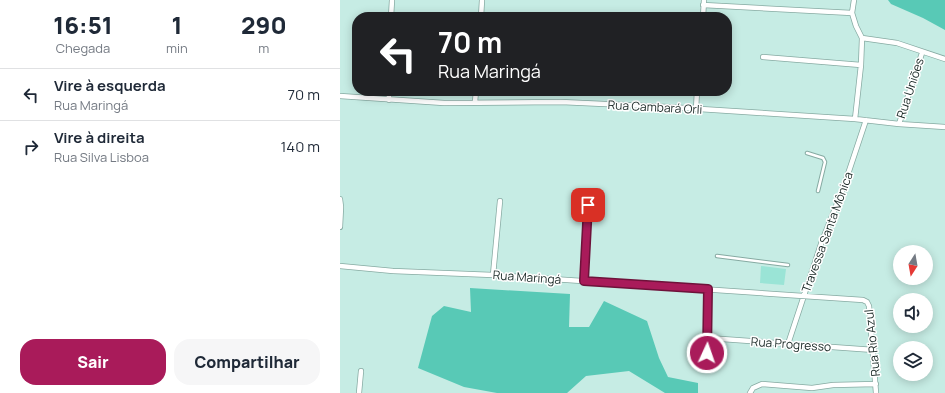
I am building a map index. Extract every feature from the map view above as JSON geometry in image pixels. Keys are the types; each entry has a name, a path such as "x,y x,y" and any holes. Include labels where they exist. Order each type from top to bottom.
{"street":[{"path":"392,0 392,12"},
{"path":"481,12 482,0"},
{"path":"854,0 852,13 862,38 861,65 855,119"},
{"path":"703,12 704,2 852,13"},
{"path":"862,38 897,43 922,53 945,59"},
{"name":"Rua Uniões","path":"899,124 922,53"},
{"path":"763,57 861,65"},
{"name":"Rua Cambará Orli","path":"340,96 444,103 561,102 696,109 855,119 945,128"},
{"path":"475,102 476,96"},
{"path":"696,109 697,96"},
{"name":"Travessa Santa Mônica","path":"788,344 822,241 844,186 866,120"},
{"path":"340,199 340,227"},
{"path":"494,274 500,201"},
{"path":"584,281 588,205"},
{"name":"Rua Maringá","path":"340,266 393,271 494,274 857,299"},
{"path":"706,368 708,338 708,289"},
{"name":"Rua Rio Azul","path":"857,299 867,302 869,306 874,350 876,393"},
{"name":"Rua Progresso","path":"708,338 874,350"},
{"path":"359,393 361,371"},
{"path":"750,393 753,388 762,384 812,388 876,384"},
{"path":"825,386 825,393"},
{"path":"808,393 812,388"}],"lane":[{"path":"808,153 823,158 825,162 818,191"},
{"path":"717,256 788,265"}],"green space":[{"path":"888,0 945,0 945,30 923,18 891,4"},
{"path":"761,266 786,269 784,285 760,283"},
{"path":"470,288 570,294 569,327 589,327 604,301 647,321 659,358 668,377 698,383 698,393 665,393 629,371 586,376 567,393 497,393 464,387 418,368 432,316 444,306 471,312"}],"route":[{"path":"588,205 584,281 708,289 707,353"}]}
